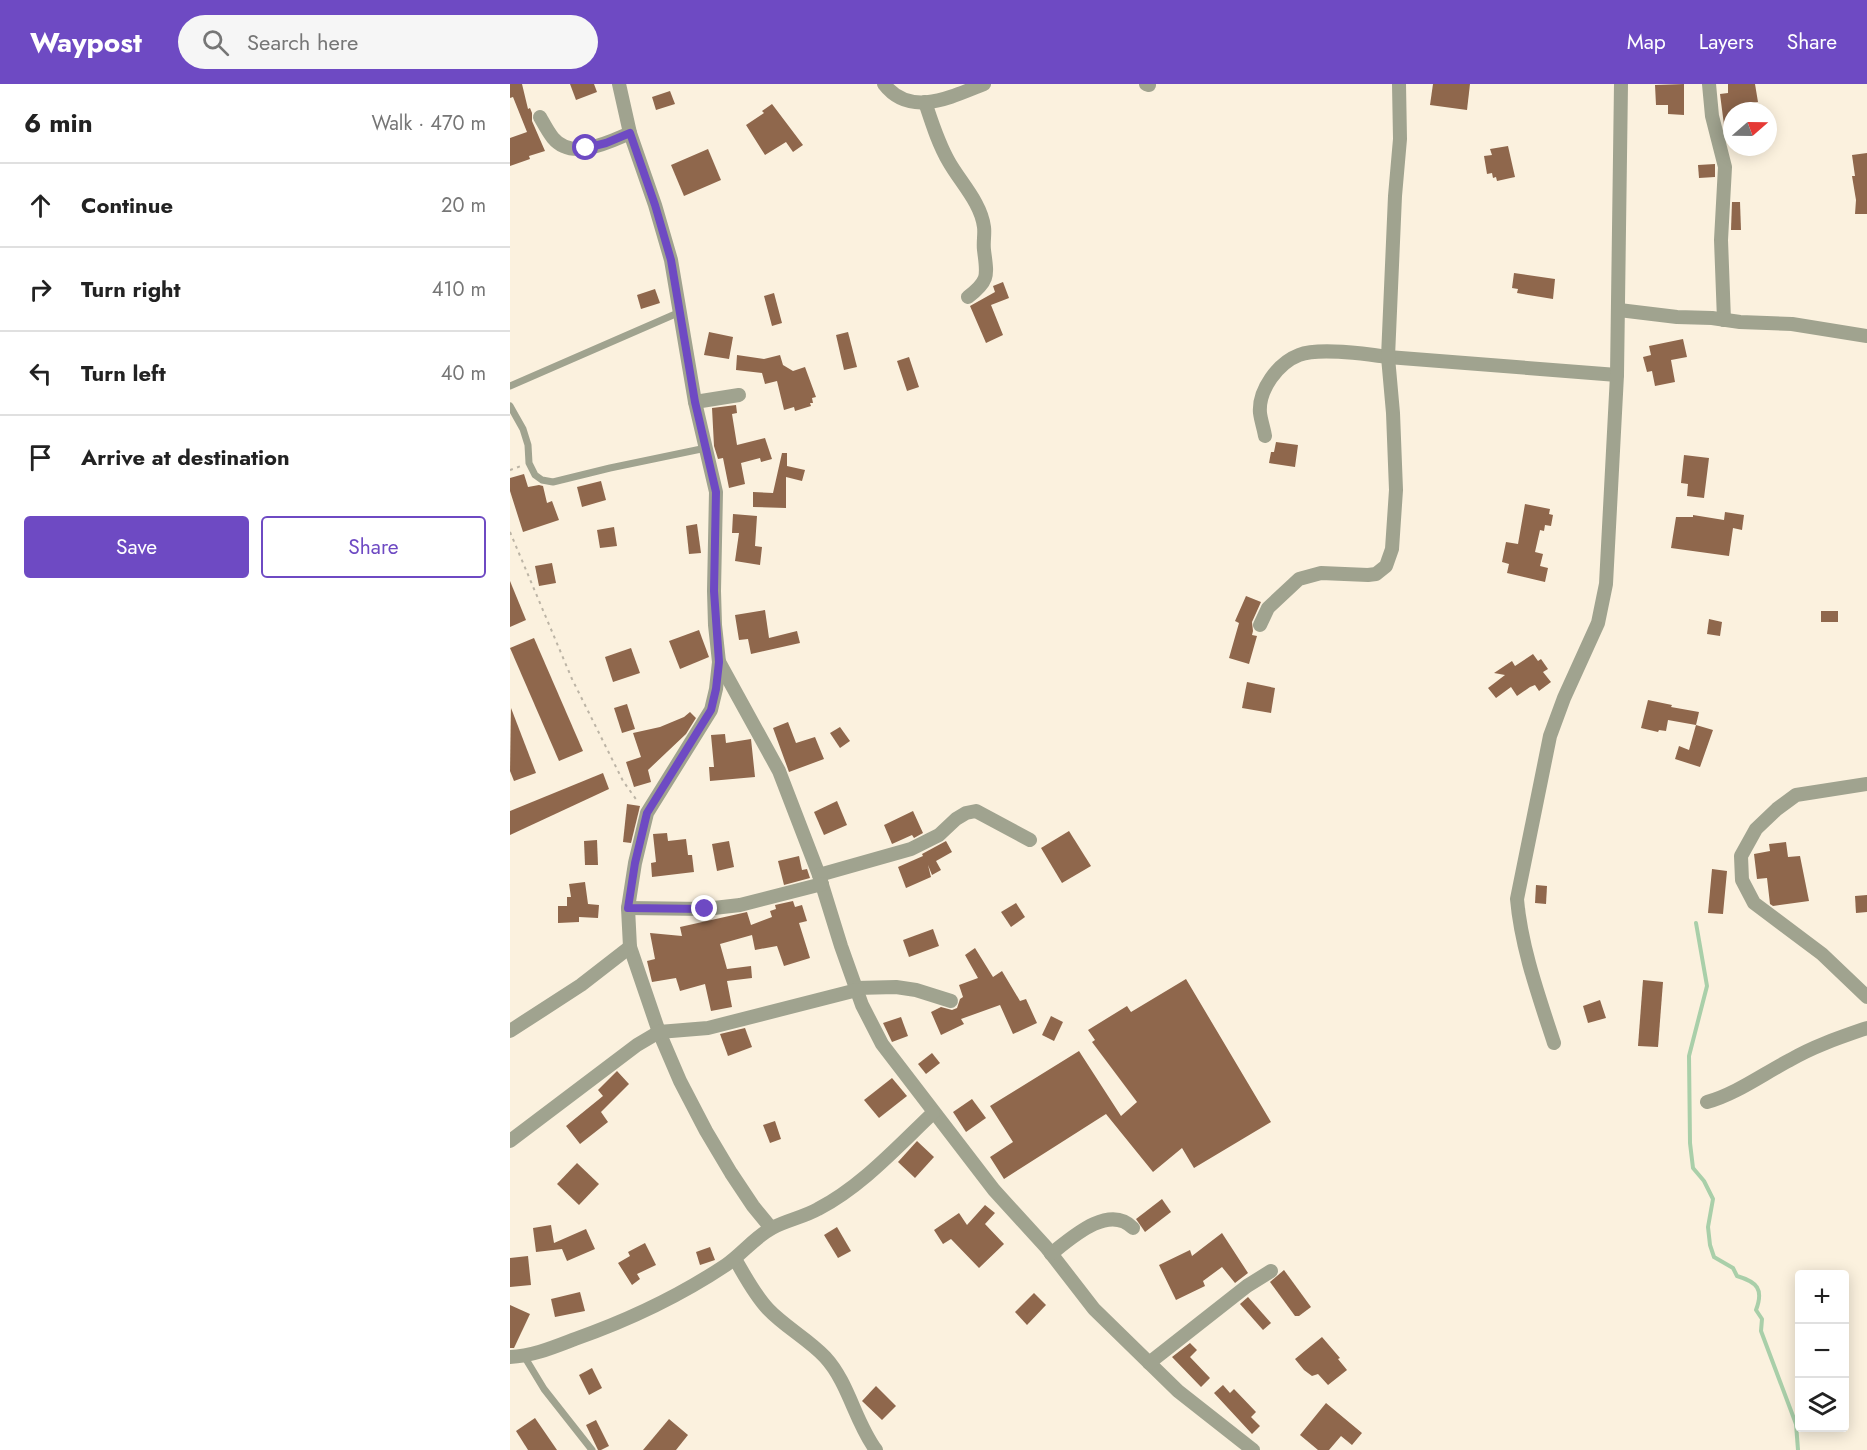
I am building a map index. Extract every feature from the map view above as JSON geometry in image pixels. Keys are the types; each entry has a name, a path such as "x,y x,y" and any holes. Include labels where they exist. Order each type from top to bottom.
{"street":[{"path":"619,84 630,133 671,260 695,402 716,492 714,591 719,662 711,710 647,813 635,863 628,908 630,947 658,1032 680,1081 706,1131 753,1206 771,1228"},
{"path":"884,84 891,94 914,104 954,96 984,84"},
{"path":"1260,625 1268,608 1299,579 1313,574 1368,575 1376,573 1386,566 1392,549 1396,490 1388,357 1395,196 1400,139 1399,84"},
{"path":"1554,1043 1518,915 1517,899 1550,736 1564,698 1598,623 1606,584 1617,375 1621,84"},
{"path":"1709,84 1712,116 1725,167 1721,240 1724,320"},
{"path":"925,102 935,134 948,161 976,204 984,227 986,278 968,297"},
{"path":"540,117 553,139 565,147 586,148 630,133"},
{"path":"1618,310 1740,322 1792,324 1867,336"},
{"path":"1265,436 1260,412 1264,390 1279,369 1300,354 1334,351 1617,375"},
{"path":"695,402 739,395"},
{"path":"719,662 779,771 820,880 862,1005 882,1044 994,1190 1051,1254 1094,1309 1178,1391 1253,1450"},
{"path":"1867,784 1796,795 1756,829 1741,856 1742,880 1754,903 1822,954 1867,997"},
{"path":"628,908 705,909 740,905 911,849 939,835 966,813 976,811 1029,840"},
{"path":"510,1031 581,985 630,947"},
{"path":"510,1141 637,1045 658,1032 708,1028 856,989 896,987 916,990 951,1001"},
{"path":"1707,1102 1720,1098 1791,1059 1867,1028"},
{"path":"517,1357 604,1329 656,1307 696,1285 735,1259 771,1228 818,1209 856,1184 933,1113"},
{"path":"1051,1254 1079,1233 1102,1221 1117,1219 1128,1222 1133,1228"},
{"path":"735,1259 756,1294 769,1309 826,1358 837,1374 867,1438 876,1450"},
{"path":"1149,1363 1247,1286 1271,1271"}],"lane":[{"path":"510,386 680,312"},
{"path":"510,406 523,429 528,445 529,463 535,475 542,480 553,482 706,448"},
{"path":"517,1357 592,1450"}],"path":[{"path":"510,532 572,679 623,781 647,813"}],"building":[{"path":"510,84 522,84 528,109 530,108 532,113 532,121 545,151 510,166 510,138 527,132 513,97 510,98"},
{"path":"570,84 594,84 597,92 576,100"},
{"path":"1433,84 1470,84 1467,110 1430,105"},
{"path":"1684,84 1684,115 1668,114 1668,105 1656,105 1655,85"},
{"path":"1728,84 1755,84 1758,102 1723,102 1723,117 1720,94 1728,93"},
{"path":"670,91 675,104 656,110 652,97"},
{"path":"772,104 803,145 793,152 786,142 765,155 746,125 764,113 762,111"},
{"path":"1508,146 1515,177 1497,181 1496,177 1493,178 1492,173 1487,174 1484,156 1492,155 1490,149"},
{"path":"708,149 721,180 684,196 671,165"},
{"path":"1867,153 1867,214 1855,214 1856,200 1852,176 1855,176 1852,155"},
{"path":"1715,164 1715,177 1699,178 1698,165"},
{"path":"1732,202 1740,202 1741,230 1731,230"},
{"path":"1514,273 1555,279 1553,299 1517,293 1518,289 1512,288"},
{"path":"1003,282 1009,298 991,305 1003,335 986,343 970,306 995,292 993,286"},
{"path":"655,289 660,303 641,309 637,295"},
{"path":"774,293 782,323 772,326 764,296"},
{"path":"709,332 733,337 729,359 704,355"},
{"path":"848,332 857,367 844,370 836,335"},
{"path":"1683,339 1687,357 1671,360 1675,382 1655,386 1652,371 1647,372 1643,357 1651,355 1649,346"},
{"path":"737,355 764,359 780,355 783,365 793,371 805,367 816,397 812,398 813,403 810,403 811,406 795,411 794,407 784,410 777,381 765,384 762,373 736,370"},
{"path":"909,357 919,387 907,391 897,361"},
{"path":"736,405 737,413 732,414 737,445 765,438 772,459 761,462 760,458 741,463 745,484 729,488 723,458 718,459 714,446 712,408"},
{"path":"1276,442 1298,445 1295,467 1269,463"},
{"path":"782,453 787,453 787,466 805,470 802,481 786,477 786,508 753,507 753,492 773,493"},
{"path":"1684,455 1709,458 1704,498 1687,496 1688,484 1681,483"},
{"path":"524,474 528,487 543,486 547,503 552,501 559,520 523,532 510,491 510,478"},
{"path":"601,481 606,500 582,507 577,487"},
{"path":"1525,504 1550,509 1549,514 1553,515 1551,526 1545,525 1544,531 1540,530 1535,552 1543,554 1540,566 1548,568 1545,582 1507,573 1509,564 1502,562 1506,542 1518,544"},
{"path":"1725,512 1744,515 1742,530 1733,528 1729,556 1671,548 1676,517 1693,517 1693,515 1724,520"},
{"path":"733,514 757,516 755,546 762,547 760,565 735,561 739,533 732,533"},
{"path":"697,524 701,553 689,554 686,526"},
{"path":"614,527 617,546 600,548 597,530"},
{"path":"552,563 556,583 539,586 535,566"},
{"path":"510,581 526,620 510,627"},
{"path":"1246,596 1261,602 1252,622 1252,635 1257,636 1249,664 1229,658 1239,623 1235,621"},
{"path":"765,610 769,638 797,631 800,643 751,654 748,639 739,640 735,615"},
{"path":"1821,611 1838,611 1838,622 1821,622"},
{"path":"1709,619 1722,622 1720,636 1707,634"},
{"path":"699,630 709,657 680,669 669,641"},
{"path":"534,638 583,751 559,761 510,648"},
{"path":"631,648 640,673 613,682 605,657"},
{"path":"1533,654 1538,661 1541,659 1548,669 1543,672 1551,682 1539,691 1535,685 1517,696 1511,687 1496,698 1488,688 1505,675 1494,673 1512,661 1515,666"},
{"path":"1247,682 1275,688 1271,713 1242,708"},
{"path":"1648,700 1699,712 1696,725 1668,720 1666,731 1659,730 1658,732 1641,728"},
{"path":"627,704 635,729 622,733 614,708"},
{"path":"511,708 536,773 514,781 510,771"},
{"path":"690,712 696,718 686,734 648,770 651,782 634,787 626,762 641,757 633,733 660,727"},
{"path":"788,722 796,743 815,737 824,759 789,772 773,728"},
{"path":"1696,725 1713,730 1700,767 1675,759 1679,746 1689,750"},
{"path":"840,727 850,741 840,748 830,733"},
{"path":"725,734 726,743 751,739 755,777 710,781 709,767 714,767 711,735"},
{"path":"603,773 609,789 510,835 510,811"},
{"path":"837,801 847,825 824,835 814,812"},
{"path":"627,804 640,806 631,843 623,842"},
{"path":"913,811 923,833 892,844 884,825"},
{"path":"1069,831 1091,866 1062,883 1041,848"},
{"path":"667,833 668,841 686,839 688,855 692,855 694,872 652,877 651,863 656,862 653,834"},
{"path":"597,840 598,865 585,865 584,841"},
{"path":"729,841 734,867 717,871 712,844"},
{"path":"946,841 952,852 936,861 941,870 932,875 928,865 931,877 906,888 898,867 923,856 922,854"},
{"path":"1786,842 1788,857 1800,856 1809,901 1773,906 1770,904 1767,878 1757,879 1754,854 1770,851 1769,844"},
{"path":"799,856 802,870 807,869 810,878 784,885 778,861"},
{"path":"1712,869 1727,871 1723,914 1708,913"},
{"path":"585,882 588,904 599,905 598,918 579,917 579,922 558,923 558,906 567,906 567,897 571,897 569,884"},
{"path":"1536,885 1547,886 1546,904 1535,903"},
{"path":"1867,895 1867,912 1856,913 1855,896"},
{"path":"793,901 795,907 802,905 807,921 799,923 810,958 784,966 777,946 755,950 752,935 720,944 727,969 751,966 752,978 727,981 732,1007 711,1011 705,984 680,991 676,978 652,982 647,961 655,959 650,933 682,936 680,927 747,912 751,925 772,917 770,911 776,909 775,905"},
{"path":"1016,903 1025,917 1011,927 1001,912"},
{"path":"933,929 939,946 909,957 903,940"},
{"path":"975,948 993,977 1002,971 1020,1001 1026,999 1037,1023 1013,1034 1000,1005 961,1019 964,1024 941,1035 931,1012 941,1007 952,1010 957,1008 963,997 959,985 978,978 965,955"},
{"path":"1186,979 1271,1122 1194,1168 1182,1148 1153,1172 1106,1114 1004,1179 990,1157 1013,1142 990,1106 1079,1051 1121,1116 1137,1102 1092,1042 1095,1040 1088,1030 1127,1006 1131,1012"},
{"path":"1643,980 1663,982 1658,1047 1638,1046"},
{"path":"1600,1000 1606,1018 1588,1023 1583,1006"},
{"path":"1051,1016 1063,1022 1054,1041 1042,1035"},
{"path":"901,1017 908,1036 892,1042 883,1023"},
{"path":"745,1028 752,1047 728,1056 720,1034"},
{"path":"932,1053 940,1063 926,1074 918,1064"},
{"path":"617,1071 629,1084 601,1112 608,1122 580,1144 566,1126 603,1096 598,1090"},
{"path":"892,1078 907,1096 879,1118 864,1100"},
{"path":"972,1099 986,1118 966,1132 953,1112"},
{"path":"775,1121 781,1139 770,1143 763,1125"},
{"path":"917,1141 934,1157 915,1178 898,1162"},
{"path":"577,1163 599,1184 579,1205 557,1184"},
{"path":"1162,1199 1171,1212 1145,1232 1136,1219"},
{"path":"985,1205 995,1213 985,1224 1004,1244 979,1268 951,1239 943,1244 934,1230 959,1213 967,1225"},
{"path":"551,1225 554,1243 586,1229 595,1249 567,1261 562,1249 536,1252 533,1228"},
{"path":"837,1227 851,1251 838,1258 824,1235"},
{"path":"1222,1233 1248,1273 1235,1283 1222,1267 1203,1281 1205,1286 1176,1300 1159,1265 1190,1250 1192,1256"},
{"path":"645,1243 656,1265 637,1274 640,1279 632,1285 618,1263 630,1256 628,1252"},
{"path":"710,1247 715,1260 700,1265 696,1252"},
{"path":"528,1256 531,1285 510,1287 510,1258"},
{"path":"1284,1270 1311,1307 1299,1316 1295,1316 1270,1282"},
{"path":"580,1292 585,1311 555,1317 551,1299"},
{"path":"1034,1293 1046,1305 1027,1325 1015,1312"},
{"path":"1248,1297 1271,1323 1263,1330 1240,1304"},
{"path":"510,1305 530,1314 514,1348 510,1348"},
{"path":"1322,1337 1347,1370 1328,1385 1318,1374 1312,1376 1304,1370 1295,1359"},
{"path":"1190,1343 1197,1350 1190,1357 1210,1378 1201,1387 1172,1357"},
{"path":"592,1368 602,1388 589,1395 579,1375"},
{"path":"1223,1385 1230,1393 1234,1389 1256,1412 1251,1417 1260,1426 1252,1434 1214,1393"},
{"path":"876,1386 896,1406 882,1420 862,1401"},
{"path":"1326,1403 1362,1433 1352,1445 1341,1436 1329,1450 1318,1450 1300,1435"},
{"path":"535,1418 557,1450 528,1450 516,1431"},
{"path":"669,1419 688,1435 676,1450 643,1450"},
{"path":"596,1420 609,1446 601,1450 598,1450 586,1425"}],"waterway":[{"path":"1696,923 1707,986 1689,1056 1690,1143 1693,1168 1704,1181 1713,1199 1708,1227 1714,1257 1733,1268 1737,1276 1754,1284 1759,1292 1756,1310 1762,1319 1761,1331 1796,1424 1798,1450"}],"route":[{"path":"586,148 630,133 671,260 695,402 716,492 714,591 719,662 716,689 711,710 702,727 647,813 635,863 628,908 705,909"}]}
